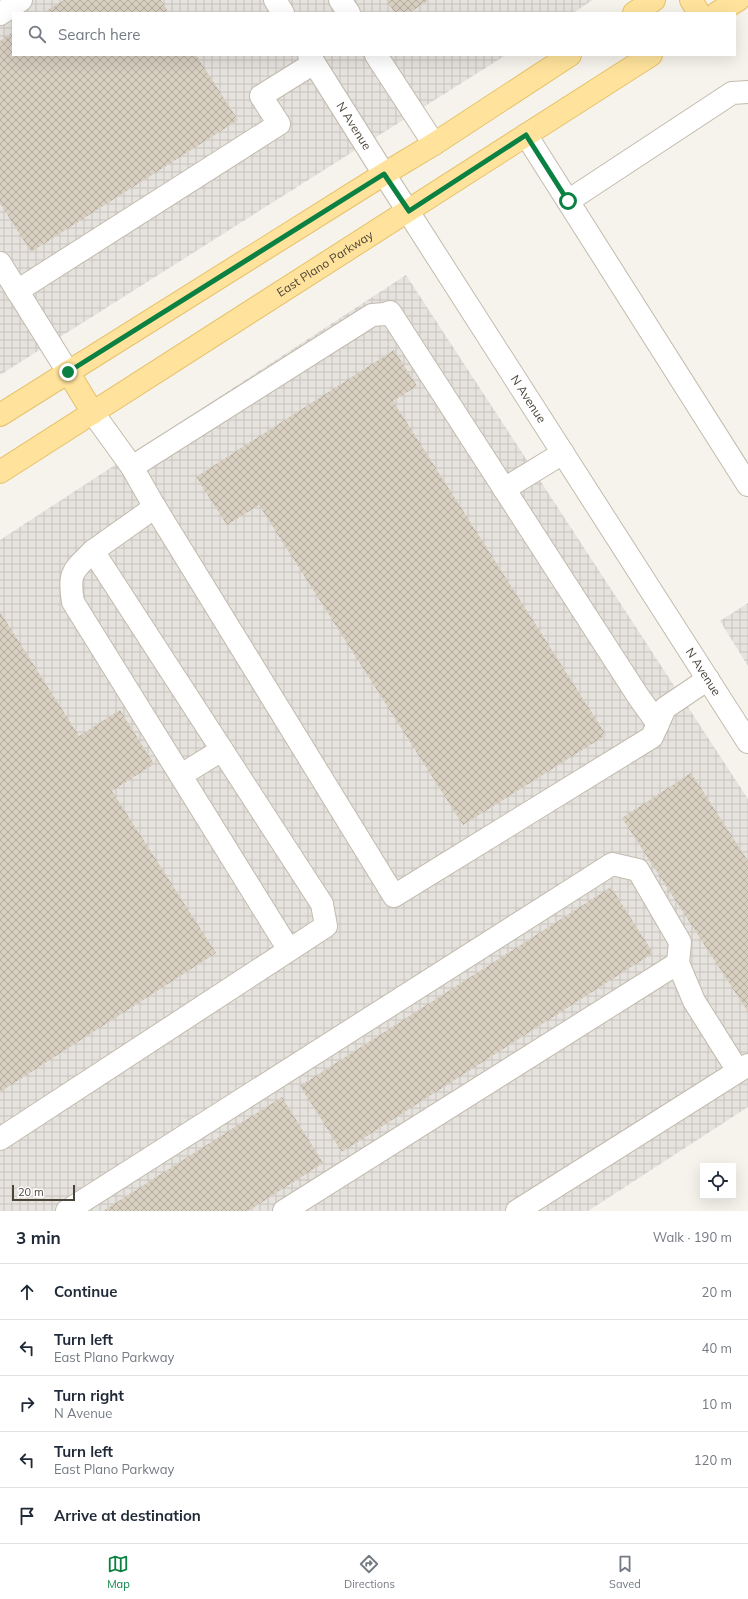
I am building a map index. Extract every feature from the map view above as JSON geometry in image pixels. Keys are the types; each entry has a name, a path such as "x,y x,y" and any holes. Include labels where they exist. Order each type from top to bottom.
{"main road":[{"path":"636,12 654,0"},
{"path":"691,0 698,12"},
{"path":"719,12 738,0"},
{"path":"0,415 434,144 568,56"},
{"name":"East Plano Parkway","path":"0,472 649,56"},
{"path":"68,372 93,413"}],"street":[{"path":"0,14 21,0"},
{"path":"275,0 282,12"},
{"path":"340,0 348,12"},
{"path":"377,56 434,144"},
{"path":"17,291 279,124 262,96 312,59"},
{"name":"N Avenue","path":"312,59 748,742"},
{"path":"568,201 732,93 748,92"},
{"path":"526,135 748,485"},
{"path":"0,263 68,372"},
{"path":"132,467 372,315 390,312 638,696 658,724"},
{"path":"93,413 132,467 394,896 652,737 665,708 708,679"},
{"path":"504,489 563,453"},
{"path":"156,508 93,551 74,570 70,586 73,602 289,950"},
{"path":"0,1139 326,926 322,904 93,551"},
{"path":"181,776 222,750"},
{"path":"67,1211 612,864 638,870 680,942 678,963 694,1001 743,1068 517,1211"},
{"path":"284,1211 678,963"}],"shaded area":[{"path":"0,0 593,0 575,12 12,12 12,56 504,56 0,375"},
{"path":"406,275 748,799 748,1107 588,1211 0,1211 0,540"},
{"path":"748,603 748,666 720,621"}],"building":[{"path":"64,0 161,0 168,12 45,12"},
{"path":"386,0 429,0 411,12 394,12"},
{"path":"12,33 12,56 197,56 238,120 31,252 0,203 0,41"},
{"path":"394,350 417,386 393,401 606,735 463,825 259,505 227,525 196,477"},
{"path":"0,612 79,736 120,710 154,764 112,791 216,953 0,1092"},
{"path":"691,773 748,861 748,1012 622,818"},
{"path":"611,887 653,953 342,1152 300,1086"},
{"path":"282,1097 323,1163 248,1211 103,1211"}],"route":[{"path":"68,372 384,174 409,211 526,135 568,201"}]}
